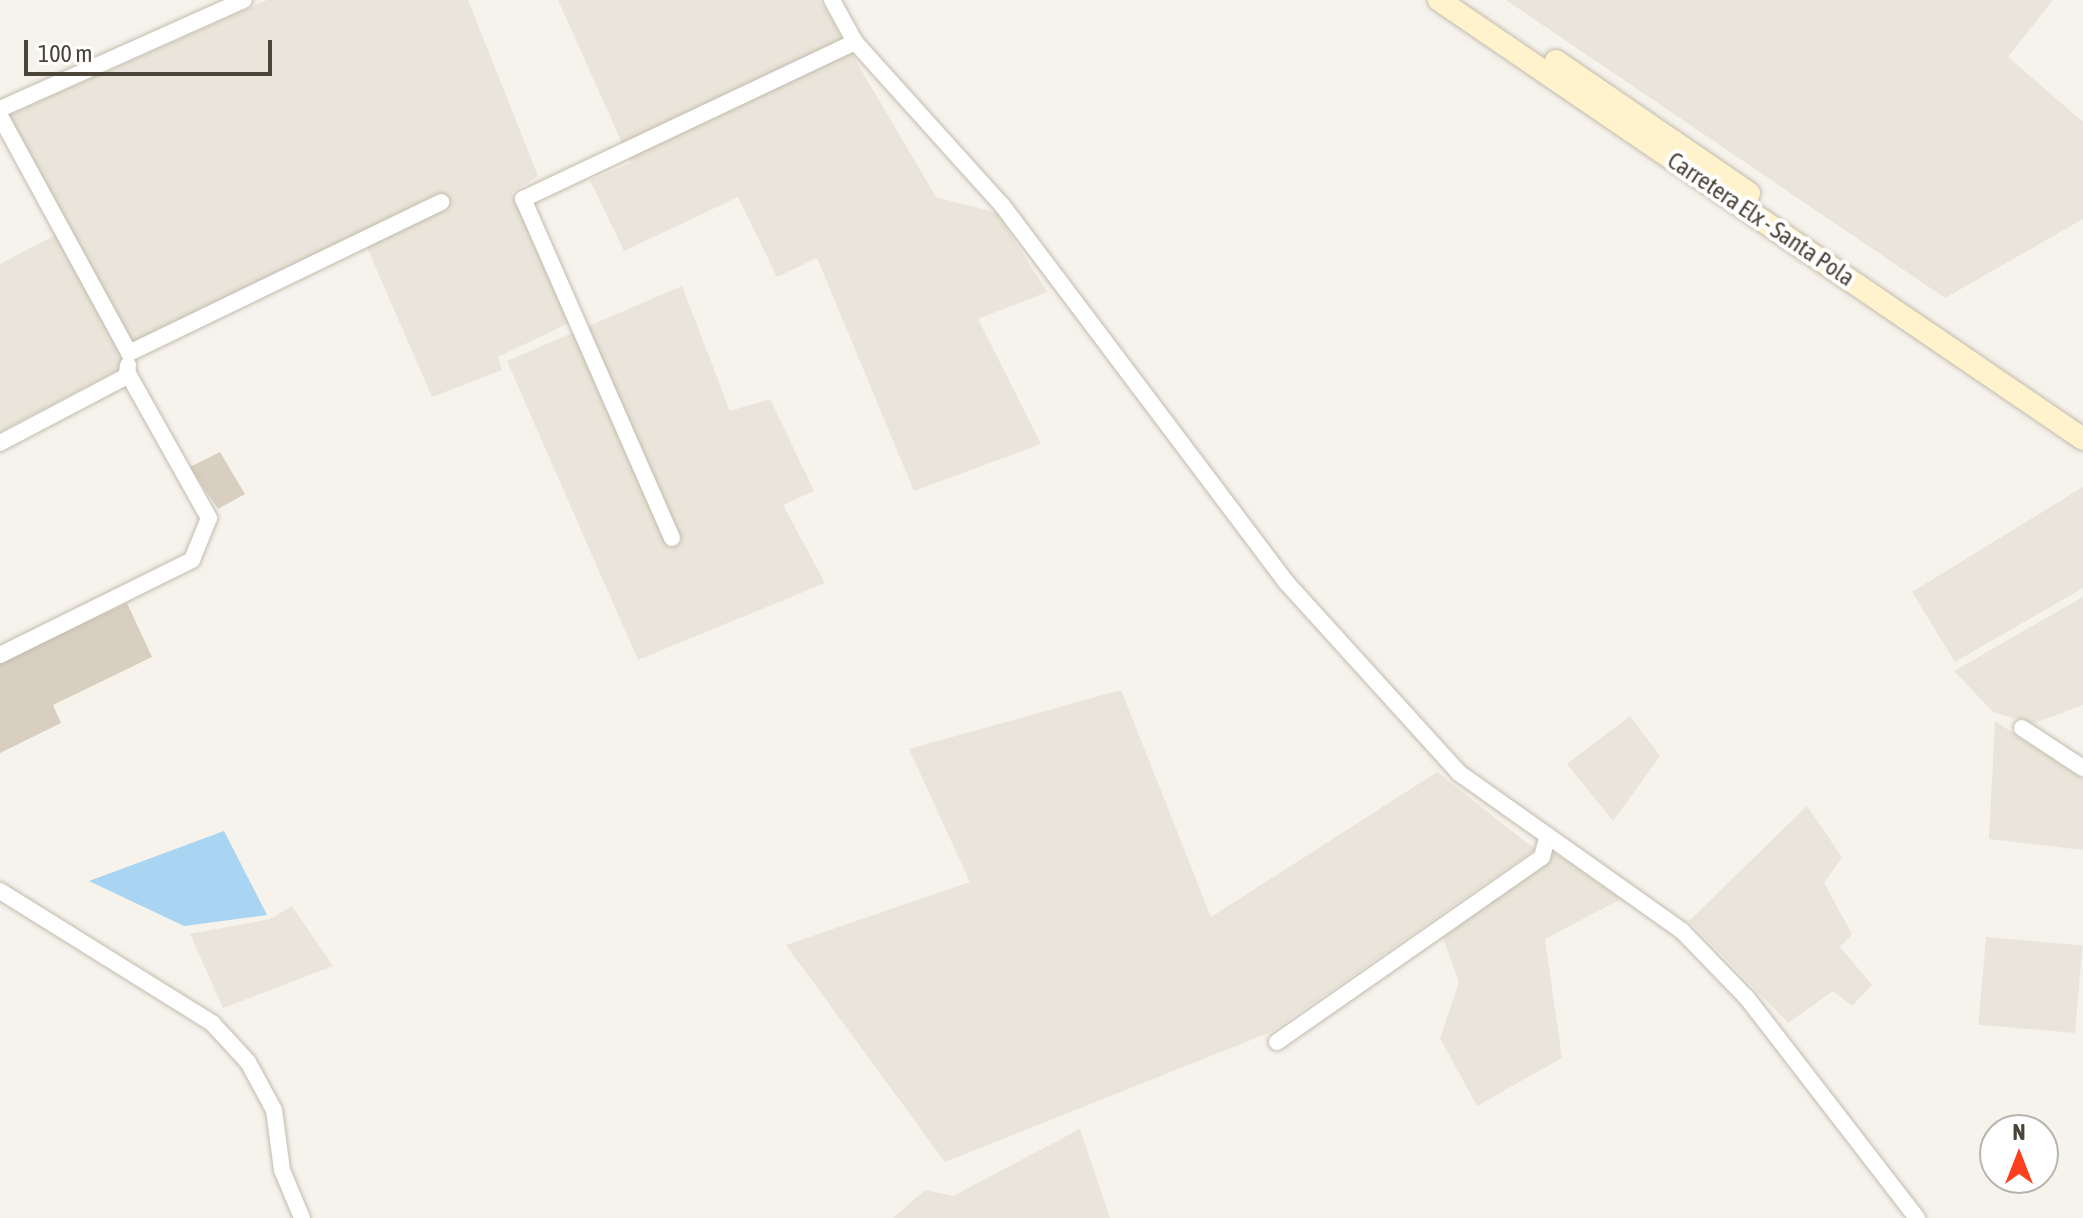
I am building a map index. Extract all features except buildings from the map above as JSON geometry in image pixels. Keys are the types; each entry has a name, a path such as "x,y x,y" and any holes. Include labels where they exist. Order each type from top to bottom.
{"main road":[{"name":"Carretera Elx - Santa Pola","path":"1439,0 2083,439"},
{"name":"Carretera Elx - Santa Pola","path":"1464,0 2083,422"}],"street":[{"path":"0,109 244,0"},
{"path":"832,0 855,42 971,166 1286,582 1459,773 1693,942 1747,998 1917,1218"},
{"path":"672,538 523,199 855,42"},
{"path":"0,116 129,353 127,372 209,518 192,560 0,655"},
{"path":"129,353 441,202"},
{"path":"0,443 127,372"},
{"path":"2022,728 2083,768"},
{"path":"1277,1042 1520,874 1542,857 1547,838"},
{"path":"0,891 129,965 230,1042 274,1110 282,1170 302,1218"}],"shaded area":[{"path":"267,0 468,0 538,176 512,193 569,323 498,357 502,370 432,397 362,236 119,351 126,366 0,432 0,264 67,229 9,115"},
{"path":"558,0 820,0 936,197 997,213 1047,292 978,319 1041,444 914,491 817,258 777,277 738,197 624,251 590,180 631,163"},
{"path":"1506,0 2053,0 2008,57 2083,122 2083,219 1945,298"},
{"path":"682,286 730,411 770,399 814,491 783,505 825,583 638,660 507,361"},
{"path":"2083,487 2083,588 1955,662 1912,592"},
{"path":"2083,597 2083,705 2032,724 1993,712 1954,671"},
{"path":"1121,690 1211,917 1437,772 1535,849 1271,1032 945,1162 786,945 970,882 909,749"},
{"path":"1630,716 1660,756 1613,821 1567,764"},
{"path":"1995,721 2083,779 2083,850 1989,839"},
{"path":"1807,806 1842,857 1824,883 1852,934 1840,947 1872,985 1852,1006 1833,991 1788,1023 1689,921"},
{"path":"1554,852 1621,899 1545,939 1562,1058 1477,1106 1440,1038 1459,982 1443,938"},
{"path":"292,906 333,966 223,1008 190,934 270,919"},
{"path":"1986,937 2083,945 2075,1033 1978,1025"},
{"path":"1080,1129 1110,1218 893,1218 925,1190 953,1196"}],"water":[{"path":"224,831 267,915 184,926 89,881"}]}
